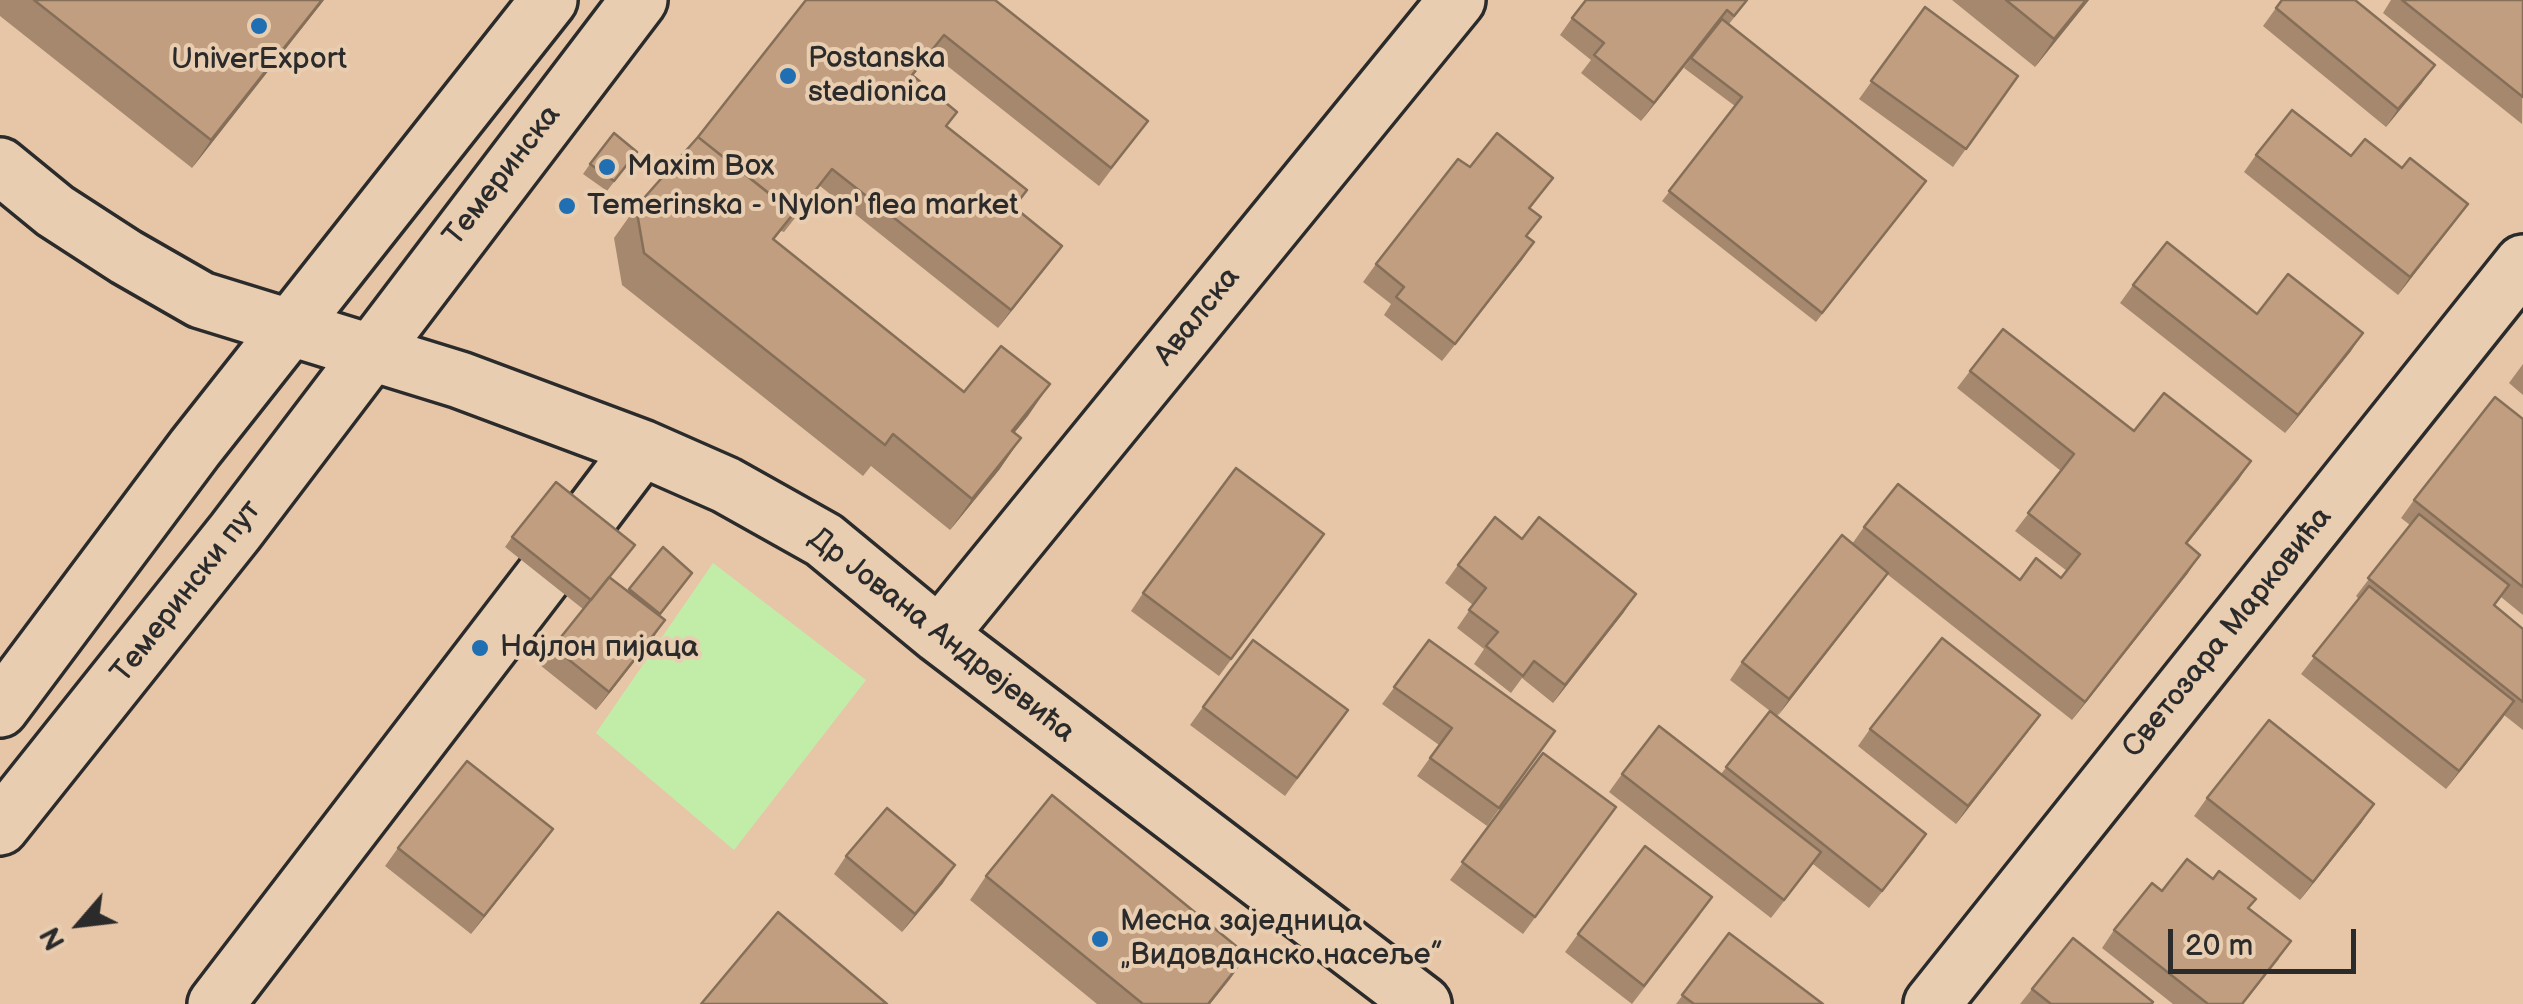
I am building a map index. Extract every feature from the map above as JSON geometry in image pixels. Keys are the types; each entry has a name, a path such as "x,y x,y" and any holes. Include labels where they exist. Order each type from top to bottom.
{"street":[{"path":"0,709 195,448 549,0"},
{"name":"Темеринска","path":"369,354 639,0"},
{"name":"Авалска","path":"939,635 1456,0"},
{"name":"Др Јована Андрејевића","path":"0,166 55,211 202,300 482,387 642,448 726,485 824,540 939,635 1422,1004"},
{"name":"Светозара Марковића","path":"1932,1004 2523,263"},
{"name":"Темерински пут","path":"0,827 235,532 369,354"},
{"path":"586,522 642,448"},
{"path":"216,1004 543,577"}],"green space":[{"path":"713,563 866,680 734,850 596,733"}],"building":[{"path":"34,0 322,0 211,140"},
{"path":"806,0 995,0 1148,121 1111,168 944,35 912,75 957,112 946,126 1027,190 1014,207 1062,246 1011,310 832,169 796,215 698,137"},
{"path":"1586,0 1747,0 1734,16 1727,10 1654,103 1594,55 1604,43 1572,18"},
{"path":"2006,0 2086,0 2054,39"},
{"path":"2282,0 2355,0 2435,65 2398,109 2276,8"},
{"path":"2402,0 2523,0 2523,97"},
{"path":"1925,7 2018,76 1966,149 1871,81"},
{"path":"1722,19 1926,181 1822,313 1669,191 1742,97 1691,58"},
{"path":"2292,110 2351,156 2365,139 2402,168 2410,158 2468,204 2410,277 2256,155"},
{"name":"Maxim Box","path":"614,133 637,152 614,181 590,164"},
{"path":"1497,133 1553,178 1529,208 1541,217 1526,236 1534,242 1455,344 1396,297 1404,287 1376,264 1458,159 1470,167"},
{"path":"698,137 794,213 773,239 964,392 1001,346 1050,384 1012,431 1021,438 972,499 893,434 885,445 644,253 636,207"},
{"path":"2167,242 2257,314 2288,274 2363,333 2298,415 2133,285"},
{"path":"2003,329 2134,431 2164,393 2251,461 2186,543 2200,555 2085,702 1864,527 1898,484 2020,580 2036,558 2061,578 2080,554 2028,513 2074,454 1970,371"},
{"path":"2495,397 2523,419 2523,587 2414,500"},
{"path":"1236,468 1324,534 1231,659 1143,593"},
{"path":"556,482 635,545 591,600 512,537"},
{"path":"2419,514 2509,585 2494,605 2523,629 2523,702 2368,578"},
{"path":"1495,517 1522,539 1539,517 1636,594 1565,685 1534,661 1523,676 1486,646 1498,632 1469,610 1486,588 1458,565"},
{"path":"1842,535 1888,573 1789,699 1742,662"},
{"path":"663,547 692,573 660,614 629,589"},
{"path":"609,577 665,620 609,692 553,647"},
{"path":"2369,586 2514,701 2459,771 2313,656"},
{"path":"1942,638 2040,715 1968,806 1870,729"},
{"path":"1253,640 1348,710 1297,778 1203,707"},
{"path":"1429,640 1555,731 1499,808 1430,758 1452,728 1394,687"},
{"path":"1770,711 1926,834 1882,891 1726,767"},
{"path":"2269,720 2374,804 2313,882 2207,798"},
{"path":"1659,726 1821,852 1784,900 1622,774"},
{"path":"1543,753 1616,807 1535,917 1462,862"},
{"path":"467,761 553,829 484,916 398,848"},
{"name":"Месна заједница „Видовданско насеље”","path":"1052,795 1247,955 1208,1004 1143,1004 986,876"},
{"path":"887,808 955,865 915,914 846,856"},
{"path":"1645,846 1712,897 1644,986 1578,934"},
{"path":"2187,859 2213,879 2219,871 2256,899 2248,908 2291,941 2242,1004 2208,1004 2114,930 2152,883 2162,891"},
{"path":"778,912 887,1004 701,1004"},
{"path":"1729,933 1823,1004 1694,1004 1682,995"},
{"path":"2073,938 2153,1002 2051,1004 2032,989"}],"place":[{"name":"UniverExport","path":"259,26"},
{"name":"Postanska stedionica","path":"788,76"},
{"name":"Maxim Box","path":"607,167"},
{"name":"Temerinska - 'Nylon' flea market","path":"567,206"},
{"name":"Најлон пијаца","path":"480,648"},
{"name":"Месна заједница „Видовданско насеље”","path":"1100,939"}]}
